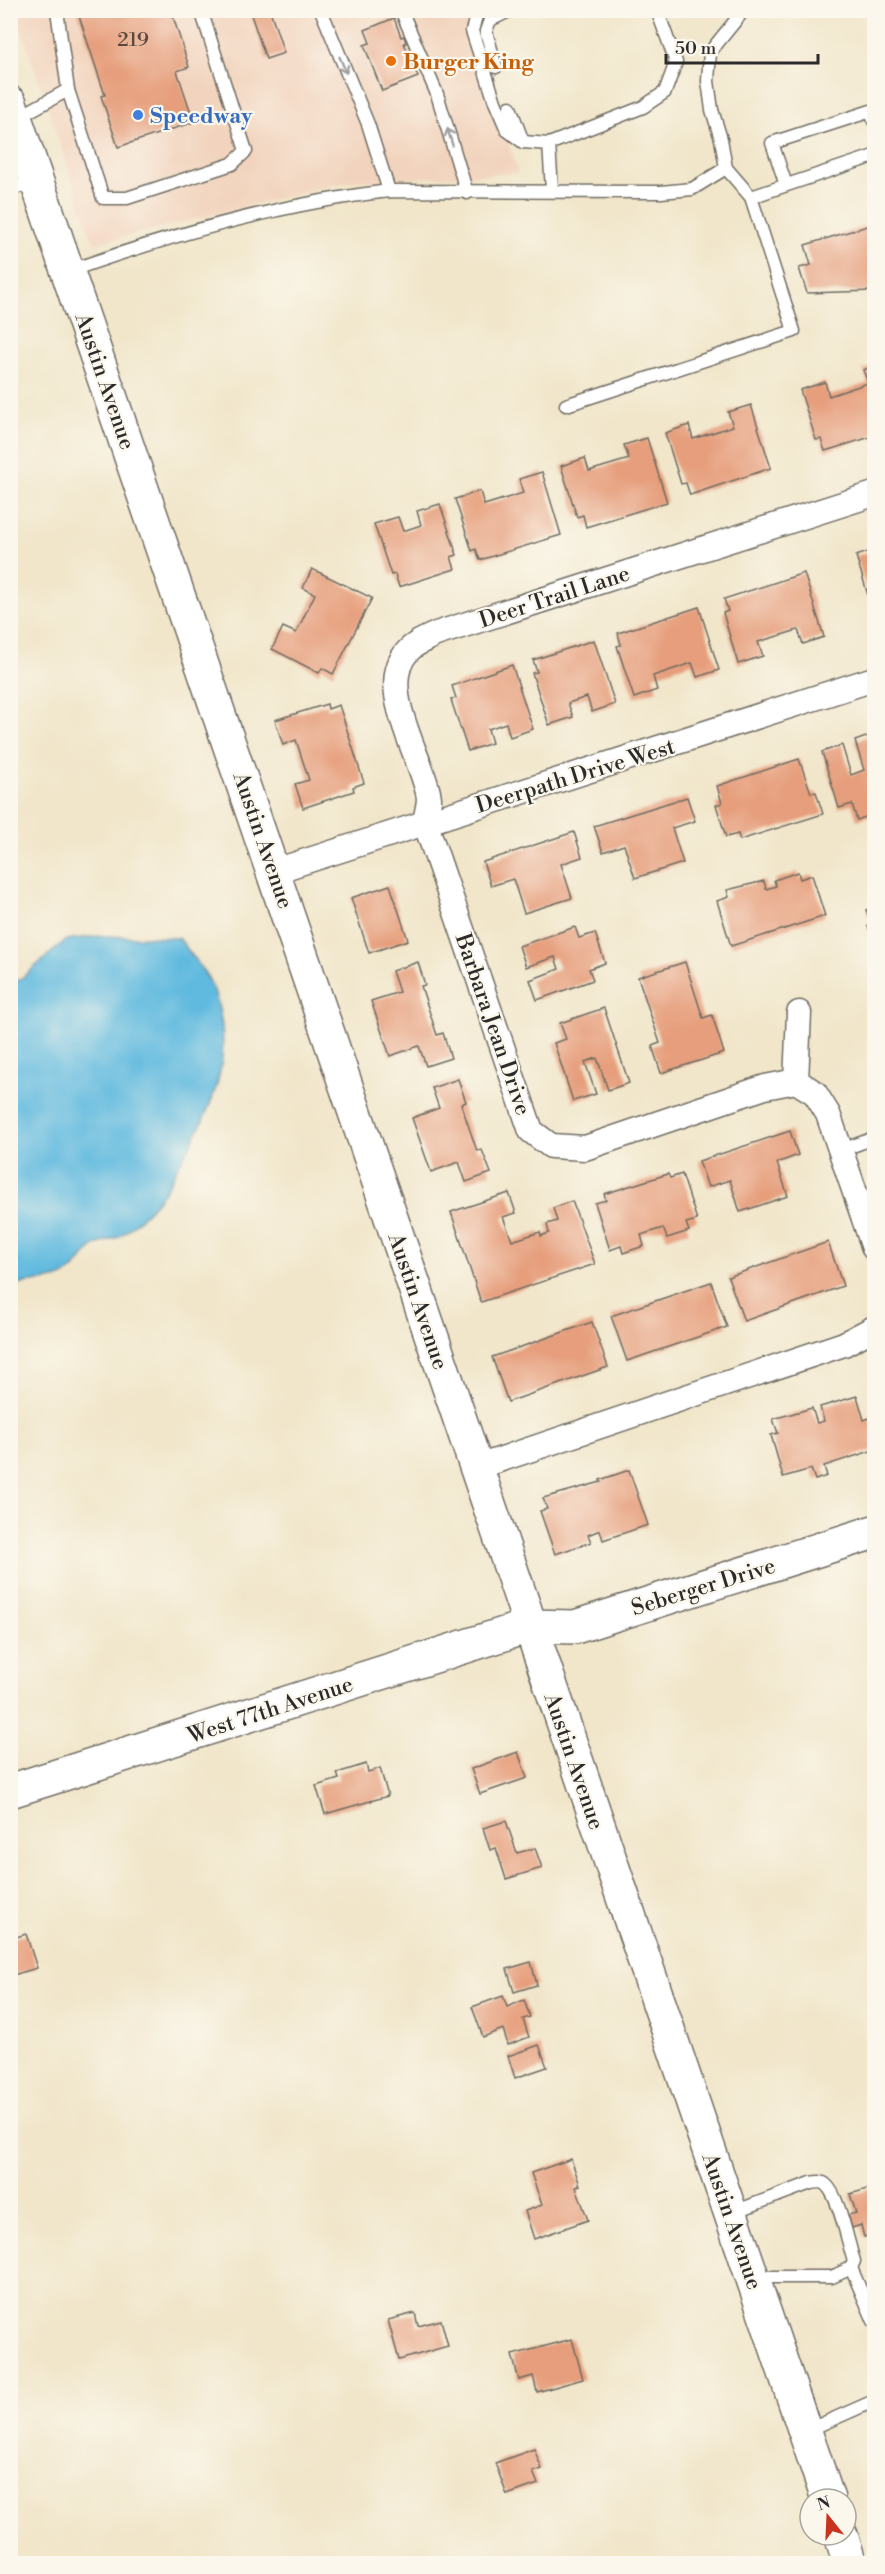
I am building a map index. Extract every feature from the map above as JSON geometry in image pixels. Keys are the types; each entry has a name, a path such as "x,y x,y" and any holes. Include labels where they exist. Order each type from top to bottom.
{"street":[{"name":"Austin Avenue","path":"13,111 24,185 69,271 824,2487"},
{"name":"Deer Trail Lane","path":"425,822 429,799 399,705 396,688 398,669 407,652 420,642 436,634 874,495"},
{"name":"Deerpath Drive West","path":"275,871 874,679"},
{"name":"Barbara Jean Drive","path":"425,822 531,1131 551,1146 585,1148 679,1114 765,1087 796,1082"},
{"path":"799,1013 796,1082 815,1093 828,1113 874,1248"},
{"path":"475,1468 844,1344 874,1328"},
{"name":"Seberger Drive","path":"529,1626 574,1627 874,1532"},
{"name":"West 77th Avenue","path":"10,1791 529,1626"},
{"path":"844,2547 850,2564"}],"lane":[{"path":"57,10 68,90 103,198 127,198 232,164 246,151 201,10"},
{"path":"321,10 368,124 389,191"},
{"path":"401,10 437,94 467,193"},
{"path":"480,10 477,12 472,31 495,102 507,130 523,142 549,144 643,107 665,92 675,62 657,10"},
{"path":"496,67 486,31 490,20 511,10"},
{"path":"566,405 794,331 751,197 726,168 712,110 708,81 710,52 744,10"},
{"path":"13,111 68,90"},
{"path":"510,107 523,142"},
{"path":"786,185 772,143 871,111 874,121"},
{"path":"549,144 552,190"},
{"path":"751,197 874,156"},
{"path":"69,271 122,253 257,216 346,196 389,191 661,192 692,189 726,168"},
{"path":"842,1150 874,1138"},
{"path":"730,2213 811,2183 821,2182 826,2185 835,2201 854,2261 851,2268 832,2277 752,2277"},
{"path":"851,2268 874,2321"},
{"path":"805,2432 874,2401"}],"shaded area":[{"path":"15,11 467,11 518,173 346,182 94,244"}],"water":[{"path":"101,936 179,938 203,970 214,991 223,1039 222,1061 217,1083 201,1124 169,1184 130,1228 120,1236 95,1246 70,1272 63,1276 25,1283 11,1289 11,984 22,978 66,940"}],"building":[{"name":"Speedway","path":"77,10 171,10 189,67 177,71 194,122 118,147 101,96 105,95"},
{"path":"270,10 284,53 266,59 250,12"},
{"name":"Burger King","path":"394,18 401,37 404,36 406,43 404,43 418,77 382,91 364,45 370,43 365,30"},
{"path":"874,224 874,291 807,293 799,268 811,265 805,245"},
{"path":"874,366 874,436 825,451 821,439 816,440 800,390 825,382 829,396 868,383 863,370"},
{"path":"751,405 771,468 690,495 686,483 681,484 665,433 689,425 693,439 733,426 728,412"},
{"path":"647,438 667,502 586,527 583,515 577,517 561,466 585,458 589,471 629,459 624,445"},
{"path":"542,472 561,535 480,560 476,549 472,551 455,499 480,491 484,505 523,493 519,479"},
{"path":"440,504 457,555 451,557 455,569 399,587 395,574 391,575 374,524 398,517 403,531 421,525 417,511"},
{"path":"874,550 874,615 856,556"},
{"path":"312,569 372,598 333,674 322,668 319,673 272,649 283,627 296,633 315,594 303,588"},
{"path":"804,573 824,637 803,644 798,630 758,642 763,656 738,664 723,613 728,611 724,599"},
{"path":"699,607 719,670 697,677 692,663 653,676 657,690 634,698 617,646 621,645 618,633"},
{"path":"594,640 615,704 592,712 587,697 568,703 573,717 549,725 532,673 537,672 533,660"},
{"path":"512,665 533,729 510,737 506,723 488,729 492,743 468,751 451,700 456,698 452,686"},
{"path":"327,704 328,709 339,705 364,783 353,787 354,791 303,808 295,784 309,780 296,740 283,745 275,720"},
{"path":"874,734 874,814 857,820 852,804 839,808 822,752 842,745 851,775 864,770 855,741"},
{"path":"799,759 811,793 816,792 823,814 740,840 738,834 726,837 716,805 722,803 717,786"},
{"path":"687,797 695,821 672,828 683,863 635,878 624,845 603,852 594,826"},
{"path":"574,832 582,857 561,864 572,898 524,913 513,879 491,886 483,862"},
{"path":"798,872 800,879 812,875 825,916 731,946 717,901 729,897 727,890 764,881 766,889 776,886 774,880"},
{"path":"390,885 408,940 369,953 351,898"},
{"path":"874,907 874,944 868,926 872,925 866,910"},
{"path":"575,927 579,938 595,933 605,963 589,969 593,980 537,1000 530,980 559,969 555,957 526,967 519,946"},
{"path":"418,962 425,985 421,986 437,1035 443,1033 451,1058 426,1066 419,1046 390,1056 371,1001 399,992 392,971"},
{"path":"685,962 703,1018 712,1015 724,1053 661,1073 652,1046 660,1043 638,977"},
{"path":"604,1008 629,1083 608,1090 597,1058 585,1062 596,1094 573,1101 554,1043 566,1039 560,1023"},
{"path":"458,1079 466,1102 461,1104 477,1151 482,1150 491,1173 466,1182 459,1162 431,1172 412,1118 439,1108 432,1088"},
{"path":"790,1131 798,1155 777,1163 788,1196 740,1212 730,1180 708,1187 699,1161"},
{"path":"668,1174 670,1178 682,1174 697,1220 686,1223 689,1231 667,1238 663,1228 641,1235 644,1246 623,1253 621,1246 610,1250 595,1203 606,1200 604,1194"},
{"path":"509,1193 516,1213 503,1217 512,1241 540,1232 541,1236 549,1233 547,1224 557,1221 553,1208 572,1201 595,1264 481,1302 451,1212"},
{"path":"828,1242 843,1286 744,1321 728,1277"},
{"path":"711,1282 727,1327 627,1361 611,1316"},
{"path":"592,1322 608,1367 508,1402 492,1357"},
{"path":"857,1396 864,1420 872,1417 874,1450 824,1466 827,1476 815,1480 811,1469 783,1477 771,1435 778,1433 773,1419 812,1408 817,1423 824,1421 820,1407"},
{"path":"629,1470 648,1525 603,1540 600,1530 588,1535 591,1542 555,1554 540,1511 547,1509 543,1498 601,1482 600,1480"},
{"path":"518,1752 527,1778 480,1794 471,1769"},
{"path":"366,1764 368,1772 380,1768 388,1796 325,1814 316,1786 339,1779 337,1773"},
{"path":"506,1821 517,1853 535,1848 542,1868 506,1879 496,1848 490,1850 483,1828"},
{"path":"26,1934 37,1968 13,1975 10,1967 10,1939"},
{"path":"531,1962 537,1985 514,1992 507,1969"},
{"path":"503,1996 507,2007 524,2000 530,2017 523,2019 529,2037 508,2045 503,2029 483,2037 472,2007"},
{"path":"539,2045 547,2067 515,2078 508,2056"},
{"path":"571,2159 580,2185 576,2187 588,2220 534,2239 525,2211 542,2205 531,2173"},
{"path":"874,2187 874,2234 864,2237 861,2225 852,2228 848,2215 856,2213 850,2194"},
{"path":"415,2313 418,2326 441,2320 448,2346 399,2360 388,2320"},
{"path":"572,2339 583,2379 537,2392 533,2376 519,2380 512,2355"},
{"path":"534,2449 542,2469 533,2472 538,2484 507,2495 495,2463"}],"place":[{"name":"Burger King","path":"391,61"},
{"name":"Speedway","path":"138,115"}]}
